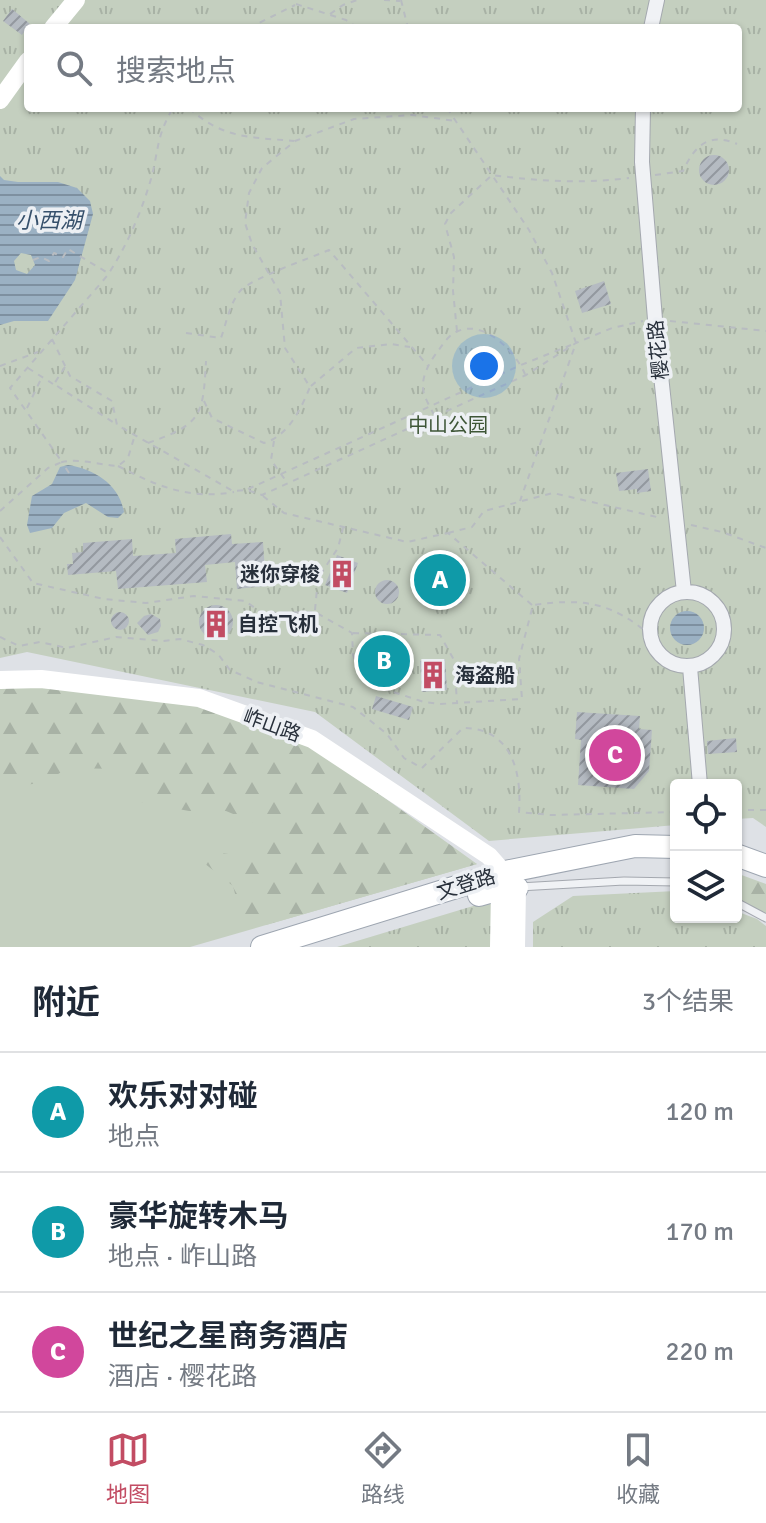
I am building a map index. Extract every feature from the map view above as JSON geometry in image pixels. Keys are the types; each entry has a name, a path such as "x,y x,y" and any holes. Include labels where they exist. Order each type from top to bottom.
{"main road":[{"name":"文登路","path":"305,947 635,846 670,847"},
{"path":"742,857 766,866"},
{"name":"文登路","path":"262,947 507,883"}],"street":[{"path":"56,24 76,0"},
{"path":"652,24 657,0"},
{"path":"0,100 24,67"},
{"name":"樱花路","path":"643,112 643,176 655,319 684,592"},
{"path":"684,592 696,592 707,597 722,615 725,626 724,638 712,658 690,667 665,659 656,650 651,636 653,613 661,602 684,592"},
{"path":"690,667 699,779"},
{"name":"岞山路","path":"0,680 41,679 199,698 312,739 489,856 507,883"},
{"path":"499,947 507,883"},
{"path":"507,883 516,947"}],"lane":[{"path":"507,883 670,882"},
{"path":"742,905 766,918"}],"path":[{"path":"257,24 299,0"},
{"path":"330,15 343,5 357,0"},
{"path":"384,0 401,0 407,24"},
{"path":"296,4 352,24"},
{"path":"69,473 10,388 120,256 140,212 152,176 157,140 171,112"},
{"path":"193,112 204,122 235,136 295,141"},
{"path":"450,112 529,230 552,273 576,343 520,501"},
{"path":"310,387 285,348 280,293 252,244 245,223 249,193 262,168 295,141 354,119 412,115 456,121"},
{"path":"457,331 454,257 445,224 451,213 492,175 602,182 683,171 692,152 709,140 725,139 737,144"},
{"path":"33,260 41,257 49,261 54,253 63,257 68,249 108,273"},
{"path":"186,333 221,338 229,312 241,290 329,250 428,366"},
{"path":"0,511 48,468 73,459 91,465 118,466 157,486 176,491 216,495 247,490 521,365 612,328 655,319 766,331"},
{"path":"435,416 422,385 428,366 457,331 475,328 500,341 526,375"},
{"path":"52,339 70,376 112,401 117,425"},
{"path":"262,495 526,375 576,343"},
{"path":"287,483 271,460 275,440 300,411 310,387 356,348 391,344 411,347"},
{"path":"0,366 42,350"},
{"path":"147,443 174,434 198,416 204,401 206,361"},
{"path":"28,367 134,437 233,491 247,490 262,495 284,513 407,542 472,527 484,511 553,493 722,532 766,548"},
{"path":"54,384 65,367"},
{"path":"25,410 42,377"},
{"path":"204,401 212,418 264,443 275,440"},
{"path":"118,466 128,458 134,437"},
{"path":"315,612 318,578 338,548 343,527"},
{"path":"448,533 533,605 563,601 610,608 651,636"},
{"path":"0,537 33,583 104,599 146,603 194,596 245,601 262,613 315,612 352,633 440,635 454,660 458,703"},
{"path":"352,633 353,655 359,671 375,684 424,702 522,699 519,659 533,605"},
{"path":"0,637 19,646 40,642 67,648 116,637 163,641 180,639 218,654 230,670 257,682 353,707 387,734 404,758 422,768 463,728 480,728 497,736 515,763 519,812 551,815 670,812"},
{"path":"742,810 766,810"}],"green space":[{"name":"中山公园","path":"0,0 766,0 766,827 753,818 742,819 742,779 670,779 670,826 489,841 315,712 27,652 0,658"},
{"path":"47,685 198,704 308,743 477,864 266,925 240,913 233,886 204,863 210,852 247,856 264,842 257,824 226,811 189,811 141,802 121,780 118,769 68,768 45,782 0,789 0,686"},
{"path":"0,686 477,864 190,947 0,947"},
{"path":"742,875 766,884 766,914 742,901"},
{"path":"670,891 670,923 742,923 742,913 766,926 766,947 533,947 533,922 573,896"},
{"path":"493,900 493,947 337,947"}],"water":[{"name":"小西湖","path":"0,176 4,180 58,182 77,188 90,201 93,214 75,280 48,321 14,321 0,325","holes":["21,253 31,255 35,265 27,274 16,270 14,261"]},
{"path":"68,465 87,470 104,480 117,493 124,512 118,518 108,517 86,503 64,513 52,528 30,533 27,525 32,496 52,484 60,467"},
{"path":"687,611 699,616 704,628 699,640 687,645 675,640 670,628 675,616"}],"building":[{"path":"12,9 30,24 24,24 22,35 3,21"},
{"path":"714,155 725,159 729,170 725,181 714,185 703,181 699,170 703,159"},
{"path":"604,281 611,304 582,313 575,291"},
{"path":"648,469 651,491 619,491 616,473"},
{"path":"231,534 232,544 263,542 266,586 237,589 235,562 205,565 207,582 118,589 116,571 68,575 67,564 73,564 72,553 83,552 83,543 132,539 133,556 176,553 175,539"},
{"path":"447,550 462,603 433,610 419,558"},
{"name":"迷你穿梭","path":"337,555 358,563 347,593 325,585"},
{"path":"387,580 398,587 399,592 392,603 387,604 376,597 375,592 382,581"},
{"name":"自控飞机","path":"216,605 228,610 233,622 228,634 216,639 204,634 199,622 204,610"},
{"path":"116,612 124,612 129,621 127,628 116,630 111,625 111,617"},
{"path":"151,614 160,619 161,626 158,632 148,635 137,623"},
{"path":"384,644 395,649 400,660 395,671 384,676 373,671 368,660 373,649"},
{"name":"海盗船","path":"445,659 447,690 422,692 420,661"},
{"path":"376,696 413,707 409,720 372,709"},
{"path":"577,712 640,716 639,729 652,730 649,771 634,789 578,785 581,740 575,739"},
{"path":"736,738 737,752 708,754 707,741"}],"place":[{"name":"迷你穿梭","path":"342,574"},
{"name":"欢乐对对碰","path":"440,580"},
{"name":"自控飞机","path":"216,624"},
{"name":"豪华旋转木马","path":"384,661"},
{"name":"海盗船","path":"433,675"},
{"name":"世纪之星商务酒店","path":"615,755"}]}
